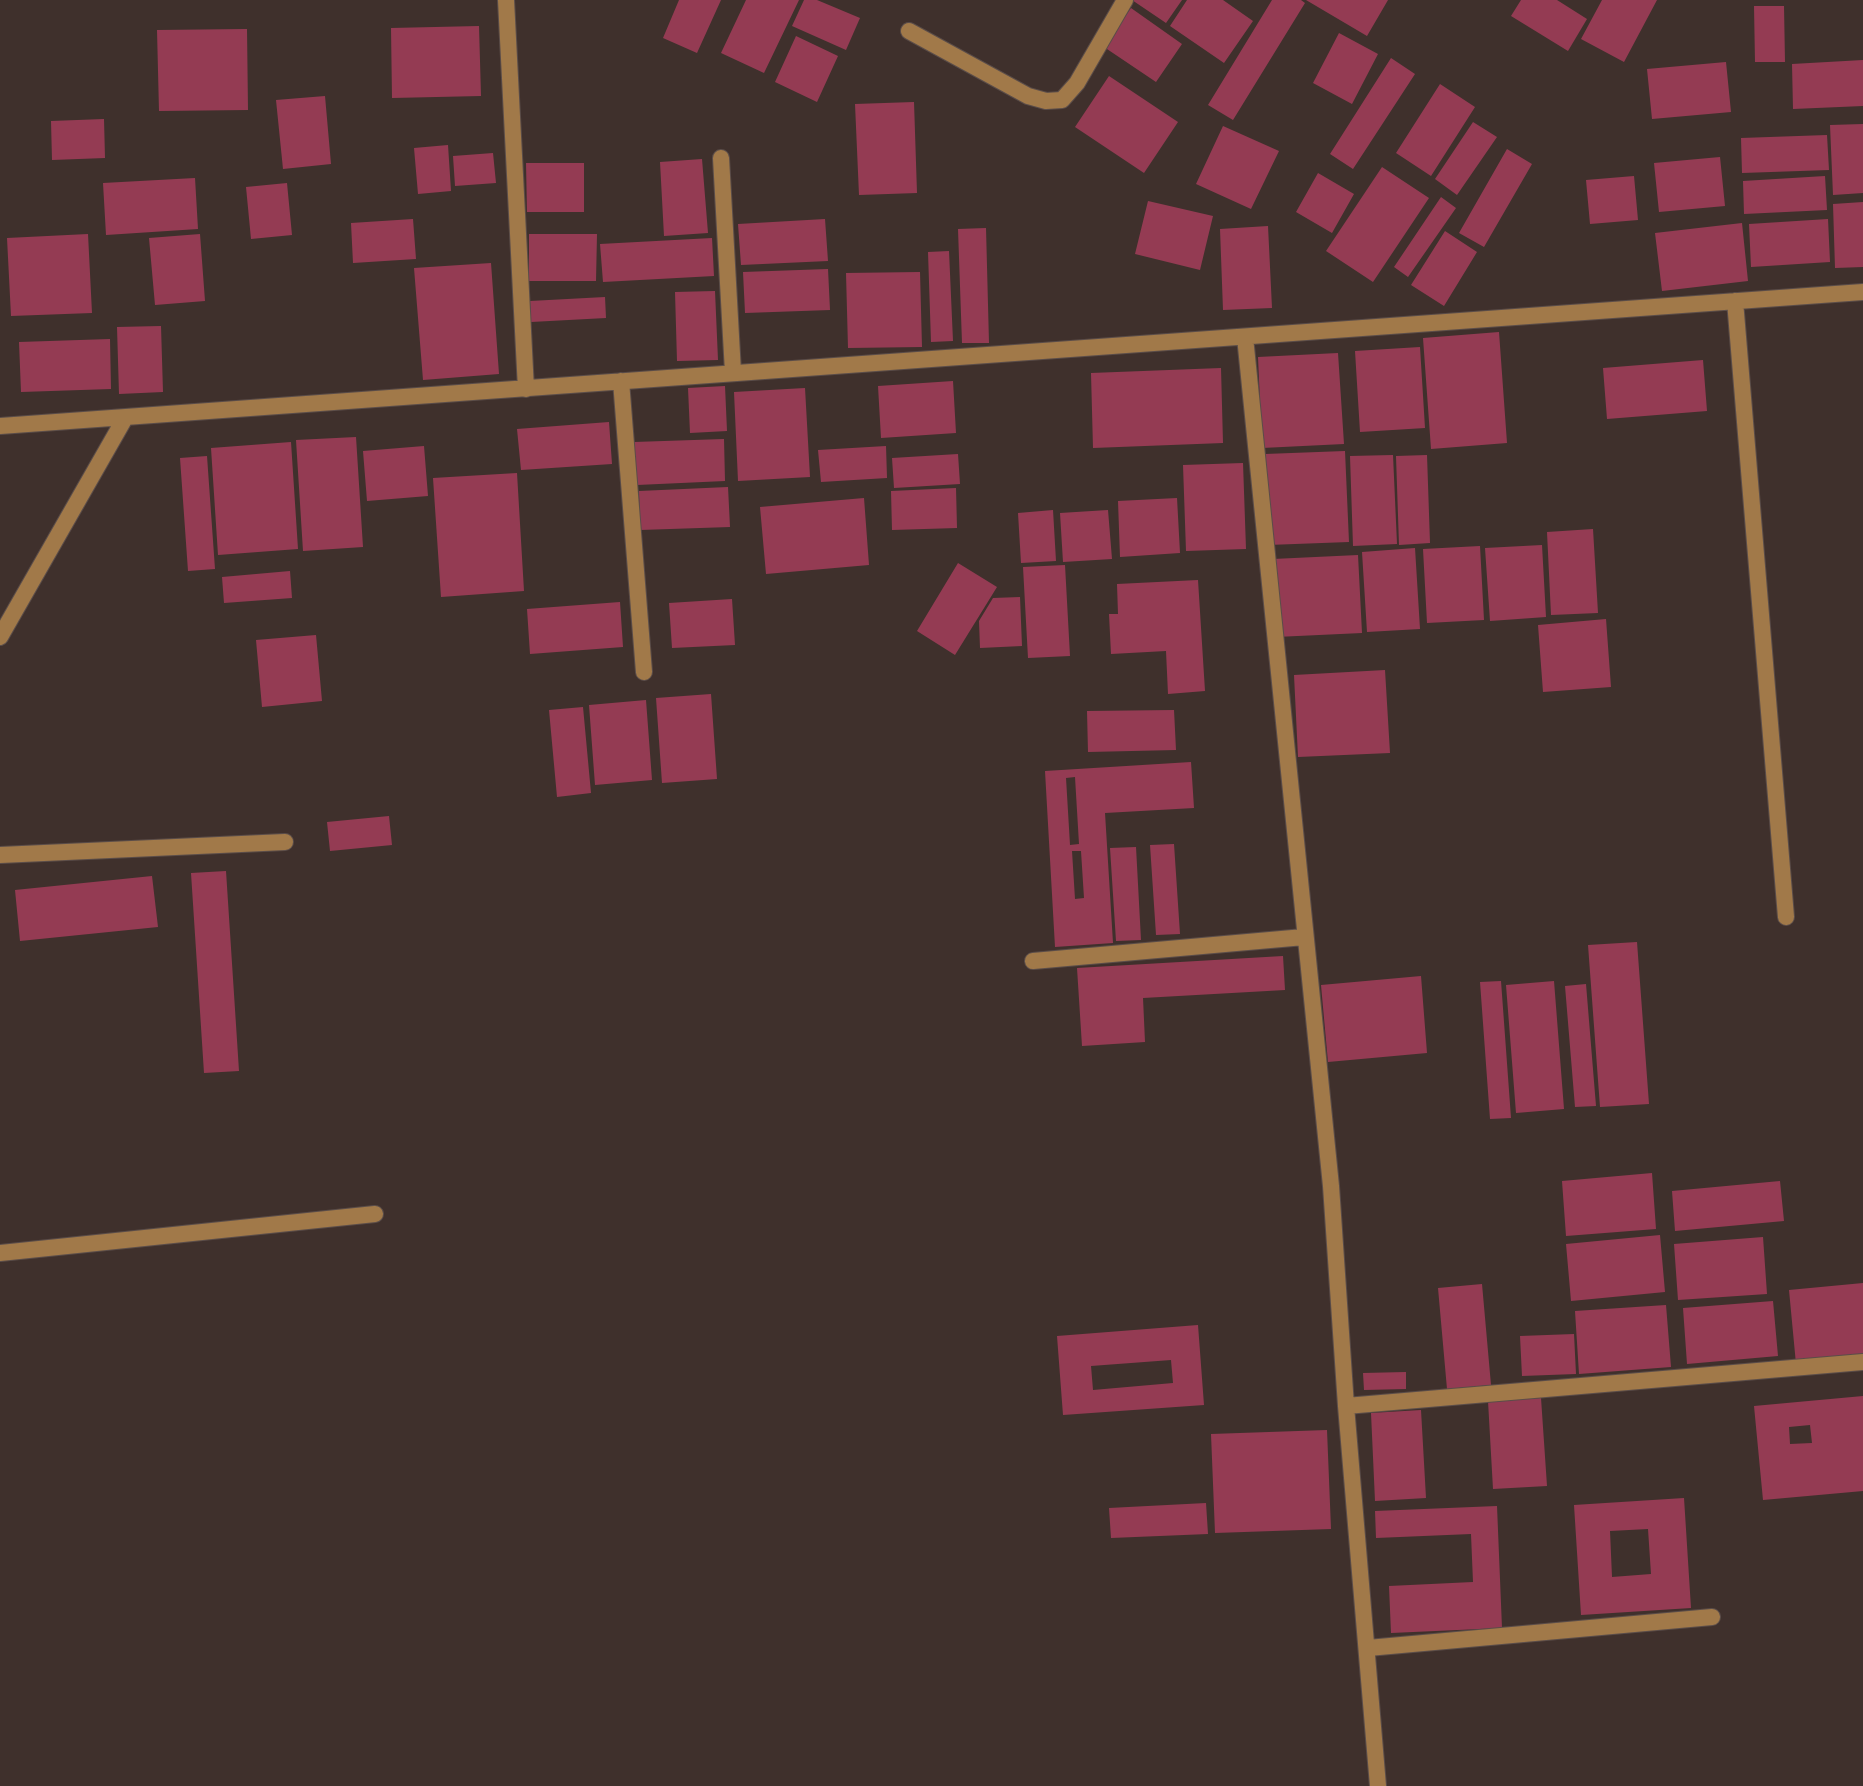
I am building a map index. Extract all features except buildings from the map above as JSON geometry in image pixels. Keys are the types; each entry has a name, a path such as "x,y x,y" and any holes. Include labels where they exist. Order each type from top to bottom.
{"street":[{"path":"506,0 526,389"},
{"path":"909,31 1028,96 1046,101 1062,100 1077,83 1125,0"},
{"path":"721,158 733,372"},
{"path":"0,426 1863,292"},
{"path":"1735,301 1786,917"},
{"path":"1245,337 1331,1186 1378,1786"},
{"path":"621,381 644,672"},
{"path":"0,637 125,418"},
{"path":"0,855 285,842"},
{"path":"1033,961 1304,937"},
{"path":"0,1253 375,1214"},
{"path":"1346,1406 1863,1362"},
{"path":"1368,1648 1712,1617"}]}
